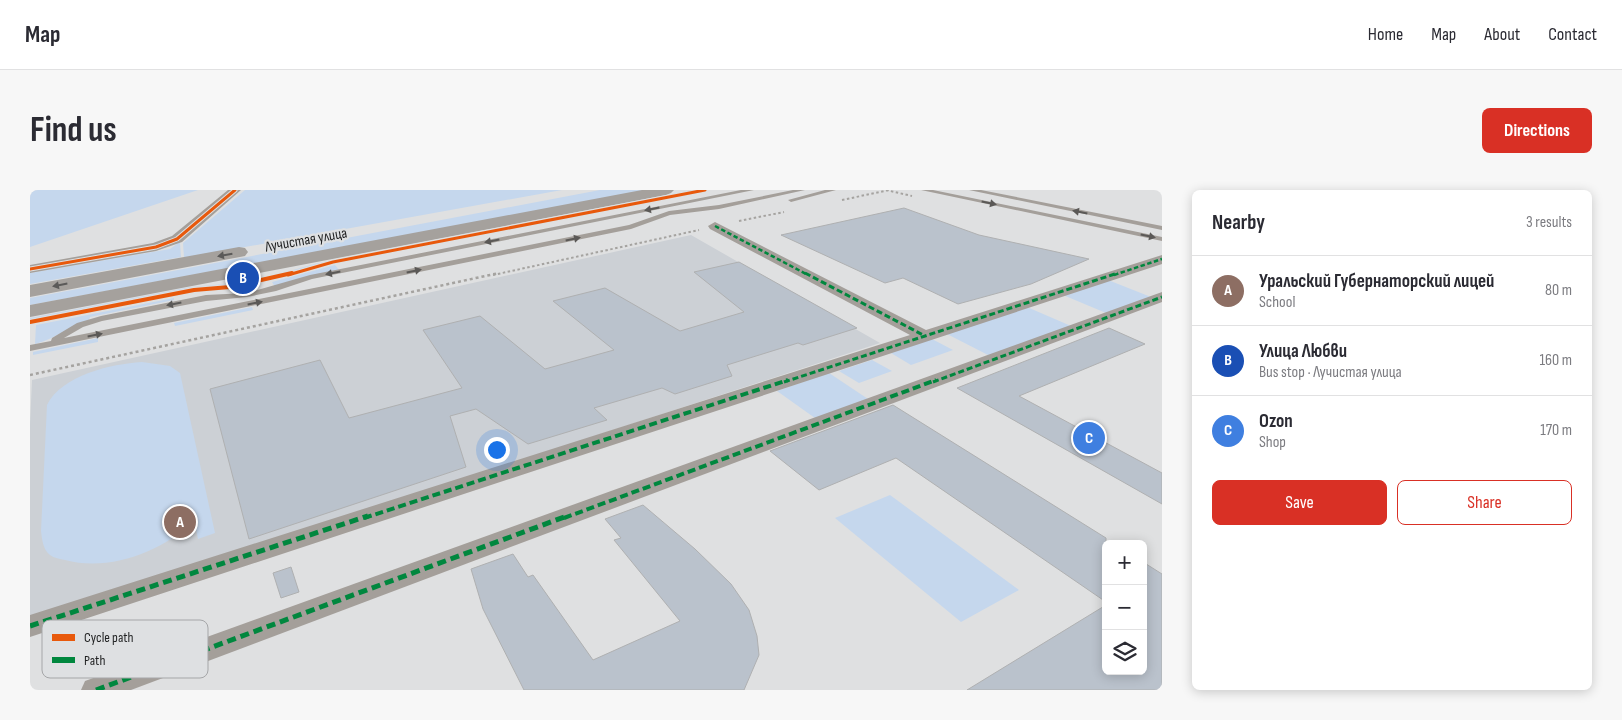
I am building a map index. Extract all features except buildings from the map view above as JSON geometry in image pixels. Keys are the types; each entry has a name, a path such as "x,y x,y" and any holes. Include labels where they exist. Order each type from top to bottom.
{"main road":[{"path":"485,208 582,190"},
{"name":"Лучистая улица","path":"30,311 666,190"},
{"name":"Лучистая улица","path":"30,290 252,250"}],"street":[{"path":"30,269 168,244 177,239 235,190"},
{"path":"716,226 925,336"},
{"path":"49,620 1162,259"},
{"path":"208,649 1162,297"},
{"path":"30,626 42,622"},
{"path":"96,690 129,678"}],"lane":[{"path":"47,344 80,325 101,319 206,298 247,295 310,277 751,190"},
{"path":"30,348 631,227 669,213 727,206 802,190"},
{"path":"760,207 834,190"},
{"path":"924,190 1162,239"},
{"path":"972,190 1162,228"},
{"path":"708,208 717,213 728,213"}],"path":[{"path":"30,375 716,226"}],"shaded area":[{"path":"30,190 198,190 30,247"},
{"path":"245,190 562,190 184,258 183,243"},
{"path":"600,190 653,190 30,305 30,298"},
{"path":"693,190 701,190 343,259 283,273 314,264"},
{"path":"691,235 880,343 30,620 30,424 32,380"},
{"path":"180,243 181,257 30,284 30,273 170,249"},
{"path":"335,265 339,270 275,287 272,282"},
{"path":"1108,280 1151,297 1106,313 1063,295"},
{"path":"225,284 227,286 193,290 30,321 30,318 190,287"},
{"path":"174,298 174,300 90,317 89,320 35,344 36,325"},
{"path":"252,307 253,310 175,326 174,323"},
{"path":"1027,307 1071,326 990,356 947,334"},
{"path":"98,338 98,342 33,355 33,352"},
{"path":"932,339 953,350 911,365 891,353"},
{"path":"872,360 892,371 859,383 839,371"},
{"path":"142,362 170,366 180,373 215,533 198,539 194,520 167,541 134,557 117,561 82,563 53,557 44,547 41,531 47,405 64,386 88,373 116,365"},
{"path":"829,373 868,399 815,418 777,391"},
{"path":"890,495 1019,590 961,622 835,518"}],"marked path":[{"path":"715,226 925,336"},
{"path":"49,620 1162,259"},
{"path":"208,649 1162,297"},
{"path":"30,626 42,622"},
{"path":"96,690 129,678"}],"cycle path":[{"path":"30,269 156,247 177,239 235,190"},
{"path":"30,322 194,290 230,287 276,278 333,262 705,190"}],"place":[{"name":"Улица Любви","path":"243,278"},
{"name":"Ozon","path":"1089,438"},
{"name":"Уральский Губернаторский лицей","path":"180,522"}]}
